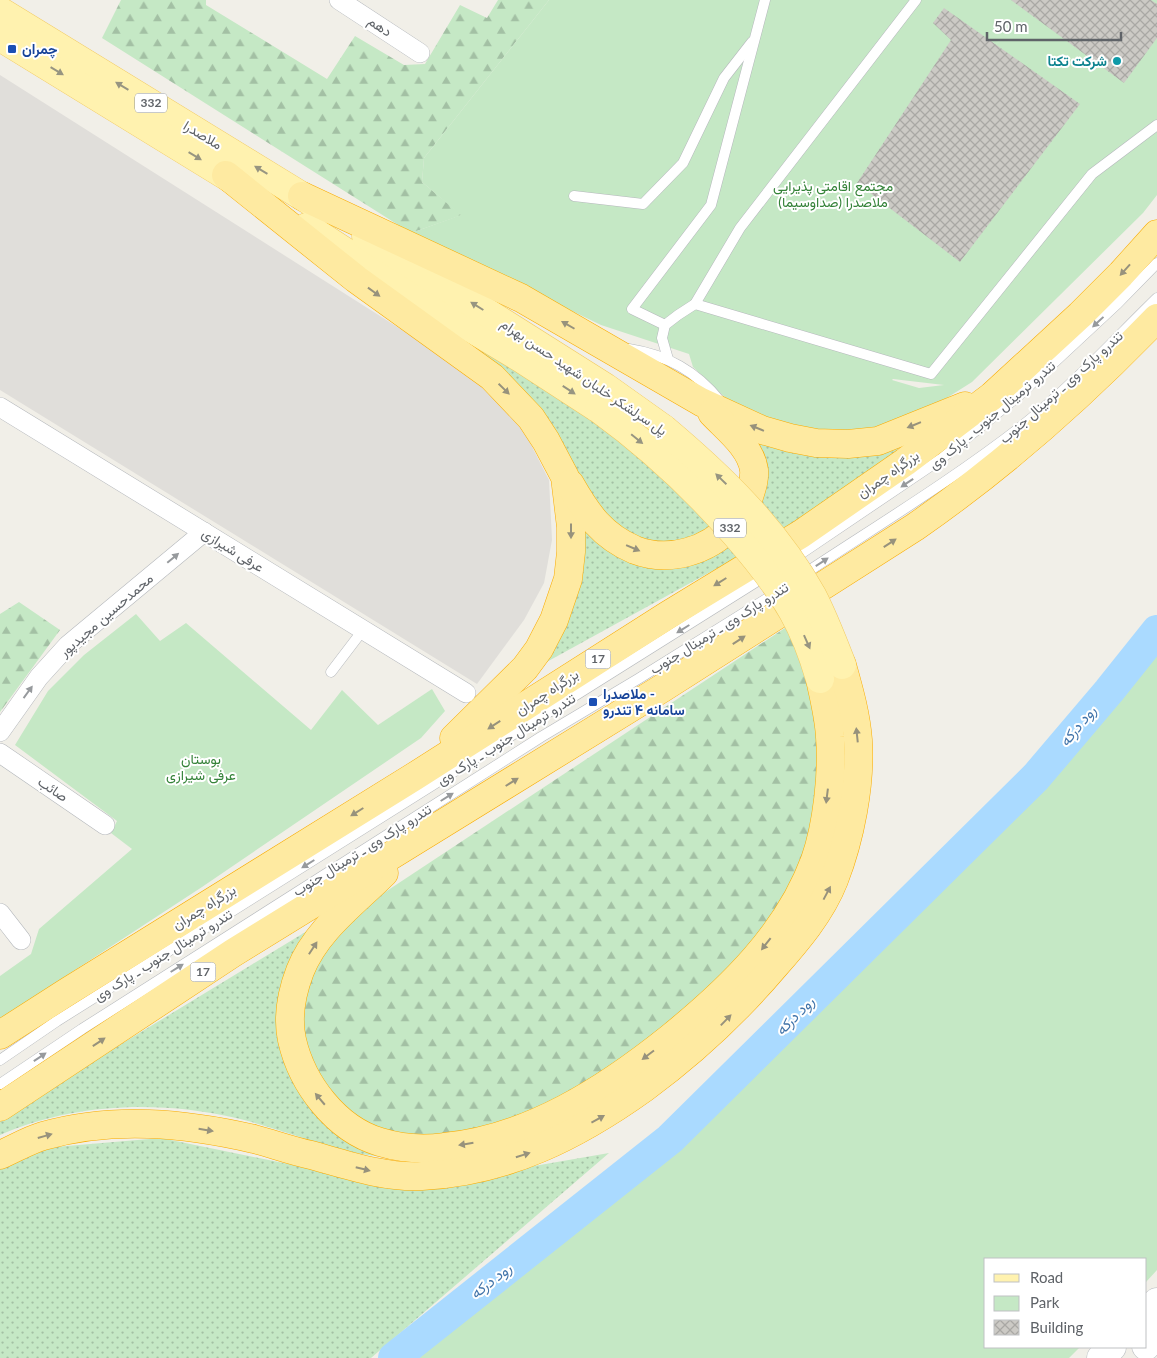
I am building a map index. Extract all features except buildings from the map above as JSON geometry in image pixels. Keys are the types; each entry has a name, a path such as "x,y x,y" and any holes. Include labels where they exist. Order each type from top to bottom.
{"highway":[{"path":"226,175 356,279 492,377 531,418 586,512 600,528 616,540 636,550 660,555 679,554 701,549 723,535 742,514 753,486 754,470 747,451 701,402"},
{"path":"302,196 521,298 701,402 762,430 816,443 848,444 878,441 992,396"},
{"name":"بزرگراه چمران","path":"0,1035 415,776 668,615 801,534 905,462 992,396 1080,315 1157,234"},
{"name":"17","path":"0,1108 233,953 670,684 907,532 953,500 1072,402 1157,318"},
{"path":"415,776 525,668 539,649 554,620 568,579 571,552 572,527 565,476"},
{"path":"411,844 323,934 311,950 301,970 293,996 290,1014 292,1040 304,1073 315,1093 332,1113 351,1128 378,1142 407,1148 443,1148 477,1142 546,1118 609,1083 662,1044 711,1003 741,974 766,944 789,913 803,887 815,859 824,824 830,772 831,672"},
{"path":"0,1155 42,1136 92,1126 138,1123 210,1130 256,1140 374,1172 418,1176 460,1172 492,1165 539,1149 568,1136 605,1115 672,1067 721,1026 755,990 813,919 833,882 846,845 857,774 858,742 853,706 831,672"}],"main road":[{"name":"ملاصدرا","path":"0,11 302,196 371,254"},
{"name":"ملاصدرا","path":"0,36 226,175 371,254"},
{"name":"پل سرلشکر خلبان شهید حسن بهرام","path":"371,254 522,359 598,409 658,455 714,510 758,561 792,611 809,645 831,672"},
{"name":"پل سرلشکر خلبان شهید حسن بهرام","path":"371,254 605,387 664,429 702,461 759,519 779,545 812,596 831,672"},
{"path":"1147,1313 1157,1302"},
{"path":"1147,1344 1157,1335"},
{"path":"1101,1358 1111,1348"},
{"path":"1134,1358 1143,1348"}],"street":[{"name":"دهم","path":"339,0 420,53"},
{"name":"عرفی شیرازی","path":"0,407 466,693"},
{"name":"محمدحسین مجیدپور","path":"0,732 39,677 68,645 204,532"},
{"name":"صائب","path":"0,753 105,825"},
{"path":"0,913 20,940"}],"lane":[{"path":"665,325 632,309 711,205 765,0"},
{"path":"668,360 662,338 665,325 678,314 695,304 740,228 916,0"},
{"path":"574,196 643,204 683,163 724,78 755,38"},
{"path":"695,304 931,374 1092,174 1157,125"},
{"name":"تندرو ترمینال جنوب ـ پارک وی","path":"0,1060 65,1016 750,587 941,459 1018,397 1118,304 1157,263"},
{"name":"تندرو پارک وی ـ ترمینال جنوب","path":"0,1084 90,1023 541,737 768,598 948,481 1024,425 1157,298"},
{"path":"603,346 632,349 684,367 700,379 733,418"},
{"path":"331,672 363,630"}],"shaded area":[{"path":"0,75 481,380 523,429 549,480 552,540 544,583 524,620 477,684 0,390"}],"green space":[{"path":"121,0 206,0 206,5 327,79 355,36 404,65 425,64 460,5 487,18 498,0 549,0 424,158 422,182 462,215 411,233 102,38"},
{"name":"مجتمع اقامتی پذیرایی ملاصدرا (صداوسیما)","path":"549,0 1157,0 1157,195 1143,213 972,382 915,418 867,432 805,432 732,404 693,367 689,354 601,325 411,233 461,215 422,182 424,158","holes":["893,379 944,385 919,388"]},
{"path":"367,279 503,356 608,431 716,524 689,542 666,546 612,529 552,434"},
{"path":"737,428 927,428 784,533 758,499"},
{"path":"575,508 624,555 731,539 743,554 543,664"},
{"path":"19,602 60,630 0,712 0,614"},
{"name":"بوستان عرفی شیرازی","path":"136,614 160,641 186,623 311,730 342,690 378,725 432,689 445,711 421,738 202,887 0,1019 0,976 31,954 39,929 132,849 111,833 117,821 15,745 48,691 84,655"},
{"path":"791,624 811,675 823,768 807,857 753,949 666,1029 555,1103 455,1137 383,1133 337,1104 309,1060 300,1014 316,957 361,908"},
{"path":"1157,634 1157,1270 1147,1281 1147,1258 984,1258 984,1348 1079,1348 1069,1358 413,1358 810,993 1058,740"},
{"path":"312,928 398,1159 345,1150 236,1118 207,1112 147,1107 86,1111 57,1116 28,1124 0,1135 0,1122 21,1105"},
{"path":"161,1138 406,1188 609,1153 371,1358 0,1358 0,1169 43,1148"}],"waterway":[{"name":"رود درکه","path":"394,1358 670,1139 1036,777 1157,631"}],"place":[{"name":"چمران","path":"12,49"},
{"name":"شرکت تکتا","path":"1117,61"},
{"name":"ملاصدرا - سامانه ۴ تندرو","path":"593,702"}]}
